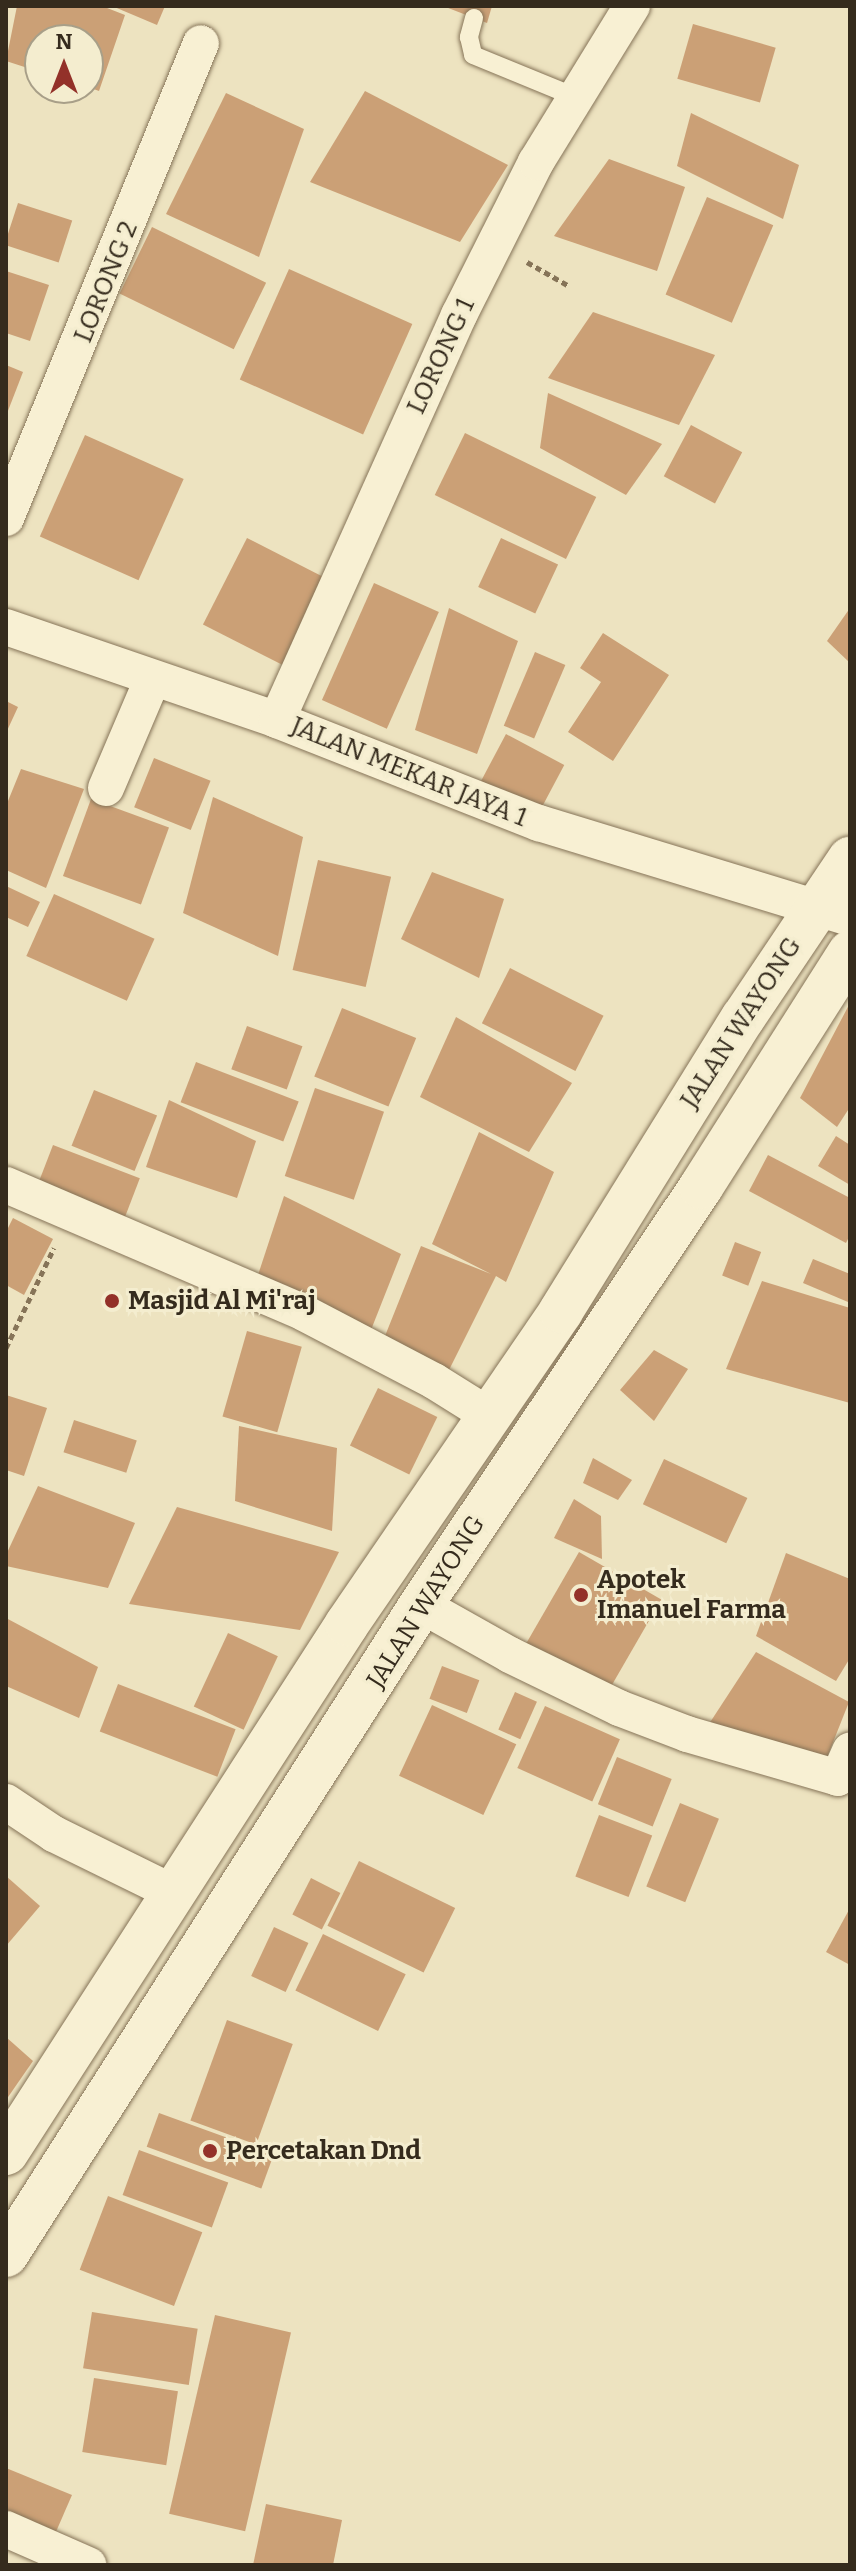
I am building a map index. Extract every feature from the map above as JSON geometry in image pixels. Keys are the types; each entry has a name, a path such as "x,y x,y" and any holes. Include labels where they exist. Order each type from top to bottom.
{"street":[{"name":"LORONG 1","path":"277,720 459,315 536,162 632,6"},
{"name":"LORONG 2","path":"6,518 201,43"},
{"name":"JALAN MEKAR JAYA 1","path":"6,627 152,680 277,720 539,823 832,913"},
{"path":"106,788 152,680"},
{"name":"JALAN WAYONG","path":"6,2153 347,1624 832,913 850,859"},
{"name":"JALAN WAYONG","path":"6,2255 421,1605 701,1187 850,952"},
{"path":"6,1185 304,1313 434,1381 490,1416"},
{"path":"421,1605 510,1655 619,1708 687,1734 846,1772"},
{"path":"6,1802 54,1834 174,1893"},
{"path":"41,2099 86,2130"},
{"path":"6,2529 88,2565"}],"lane":[{"path":"474,18 469,37 473,55 578,98"}],"path":[{"path":"6,1348 73,1215"}],"building":[{"path":"17,6 102,6 125,15 104,76 104,24 24,24 24,67 6,61"},
{"path":"112,6 165,6 157,25"},
{"path":"443,6 492,6 487,23"},
{"path":"693,24 776,48 760,102 677,79"},
{"path":"365,91 508,165 460,242 310,182"},
{"path":"226,93 304,129 259,257 166,214"},
{"path":"691,113 799,165 783,219 677,166"},
{"path":"609,159 685,187 657,271 554,236"},
{"path":"707,197 773,225 732,323 666,295"},
{"path":"18,203 72,221 59,262 6,245"},
{"path":"152,227 266,283 234,349 120,294"},
{"path":"289,269 412,324 363,434 240,380"},
{"path":"6,271 49,285 30,341 6,333"},
{"path":"593,312 715,355 679,425 548,378"},
{"path":"6,365 23,372 6,416"},
{"path":"548,393 662,444 626,495 540,448"},
{"path":"691,425 742,452 715,503 664,476"},
{"path":"465,433 596,497 566,559 435,495"},
{"path":"85,435 184,479 139,580 40,536"},
{"path":"247,538 331,581 287,667 203,624"},
{"path":"501,538 558,565 535,614 478,587"},
{"path":"374,583 439,612 387,729 322,700"},
{"path":"449,608 518,641 477,754 415,730"},
{"path":"850,608 850,663 827,641"},
{"path":"603,633 669,675 613,761 568,732 601,682 580,668"},
{"path":"535,652 565,665 534,739 504,726"},
{"path":"6,701 18,707 6,733"},
{"path":"506,734 564,765 539,813 481,782"},
{"path":"154,758 211,781 191,830 134,807"},
{"path":"21,769 84,789 46,888 6,870 6,806"},
{"path":"213,797 303,837 278,956 183,913"},
{"path":"91,799 169,827 141,904 63,876"},
{"path":"318,860 391,877 366,987 293,970"},
{"path":"432,872 504,899 479,978 401,939"},
{"path":"6,886 40,902 28,927 6,917"},
{"path":"54,894 154,939 127,1001 26,956"},
{"path":"510,968 604,1016 575,1071 482,1023"},
{"path":"850,1003 850,1107 837,1127 800,1098"},
{"path":"342,1008 416,1038 388,1107 314,1077"},
{"path":"456,1017 572,1083 529,1152 420,1097"},
{"path":"247,1026 302,1046 287,1089 231,1069"},
{"path":"196,1062 299,1101 283,1142 181,1102"},
{"path":"315,1088 384,1112 354,1200 285,1176"},
{"path":"94,1090 157,1115 135,1171 72,1146"},
{"path":"169,1100 256,1141 237,1198 146,1167"},
{"path":"479,1132 554,1172 506,1282 496,1276 446,1376 381,1346 421,1246 491,1274 432,1244"},
{"path":"836,1136 850,1145 850,1185 818,1166"},
{"path":"53,1145 140,1178 120,1230 33,1196"},
{"path":"768,1155 850,1198 850,1235 846,1243 749,1191"},
{"path":"284,1196 401,1254 369,1335 257,1278"},
{"path":"13,1218 53,1239 24,1295 6,1285 6,1232"},
{"path":"735,1242 761,1252 748,1286 722,1276"},
{"path":"813,1259 850,1274 848,1302 803,1283"},
{"path":"762,1281 850,1308 850,1403 726,1369"},
{"path":"247,1331 302,1347 277,1432 222,1417"},
{"path":"654,1350 688,1369 654,1421 620,1390"},
{"path":"378,1388 437,1417 409,1474 350,1446"},
{"path":"6,1395 47,1408 24,1476 6,1470"},
{"path":"74,1420 137,1440 126,1473 63,1452"},
{"path":"239,1426 337,1448 332,1531 235,1501"},
{"path":"593,1458 632,1480 618,1500 583,1483"},
{"path":"664,1459 747,1498 726,1543 643,1504"},
{"path":"38,1486 135,1523 108,1588 6,1566 6,1555"},
{"path":"574,1499 601,1516 602,1559 554,1538"},
{"path":"177,1507 339,1552 300,1630 129,1604"},
{"path":"579,1552 661,1600 601,1704 518,1657"},
{"path":"786,1553 850,1579 850,1658 836,1681 756,1636"},
{"path":"6,1618 98,1667 79,1718 6,1686"},
{"path":"228,1633 278,1656 244,1730 194,1706"},
{"path":"756,1652 849,1702 822,1770 707,1727"},
{"path":"442,1666 479,1680 467,1713 429,1699"},
{"path":"118,1684 236,1729 217,1777 100,1732"},
{"path":"515,1692 537,1702 520,1739 498,1729"},
{"path":"432,1705 516,1744 483,1815 399,1776"},
{"path":"545,1706 620,1739 592,1801 517,1768"},
{"path":"617,1757 672,1779 653,1826 598,1804"},
{"path":"680,1803 719,1819 685,1902 646,1886"},
{"path":"599,1815 652,1835 629,1897 575,1877"},
{"path":"359,1861 455,1908 424,1973 327,1926"},
{"path":"6,1876 40,1906 6,1946"},
{"path":"311,1878 340,1893 322,1930 292,1915"},
{"path":"850,1908 850,1965 826,1952"},
{"path":"274,1927 308,1943 286,1992 251,1976"},
{"path":"323,1934 406,1974 378,2031 295,1991"},
{"path":"227,2020 293,2044 256,2144 190,2121"},
{"path":"6,2037 33,2061 6,2100"},
{"name":"Percetakan Dnd","path":"159,2113 274,2155 261,2189 147,2147"},
{"path":"139,2150 228,2182 212,2228 123,2195"},
{"path":"108,2196 202,2232 174,2306 80,2270"},
{"path":"92,2312 198,2329 189,2385 83,2368"},
{"path":"215,2315 291,2333 245,2531 169,2514"},
{"path":"94,2378 178,2391 166,2465 82,2452"},
{"path":"6,2468 72,2495 55,2534 6,2514"},
{"path":"266,2504 342,2520 333,2565 253,2565"}],"place":[{"name":"Masjid Al Mi'raj","path":"112,1301"},
{"name":"Apotek Imanuel Farma","path":"581,1595"},
{"name":"Percetakan Dnd","path":"210,2151"}]}
